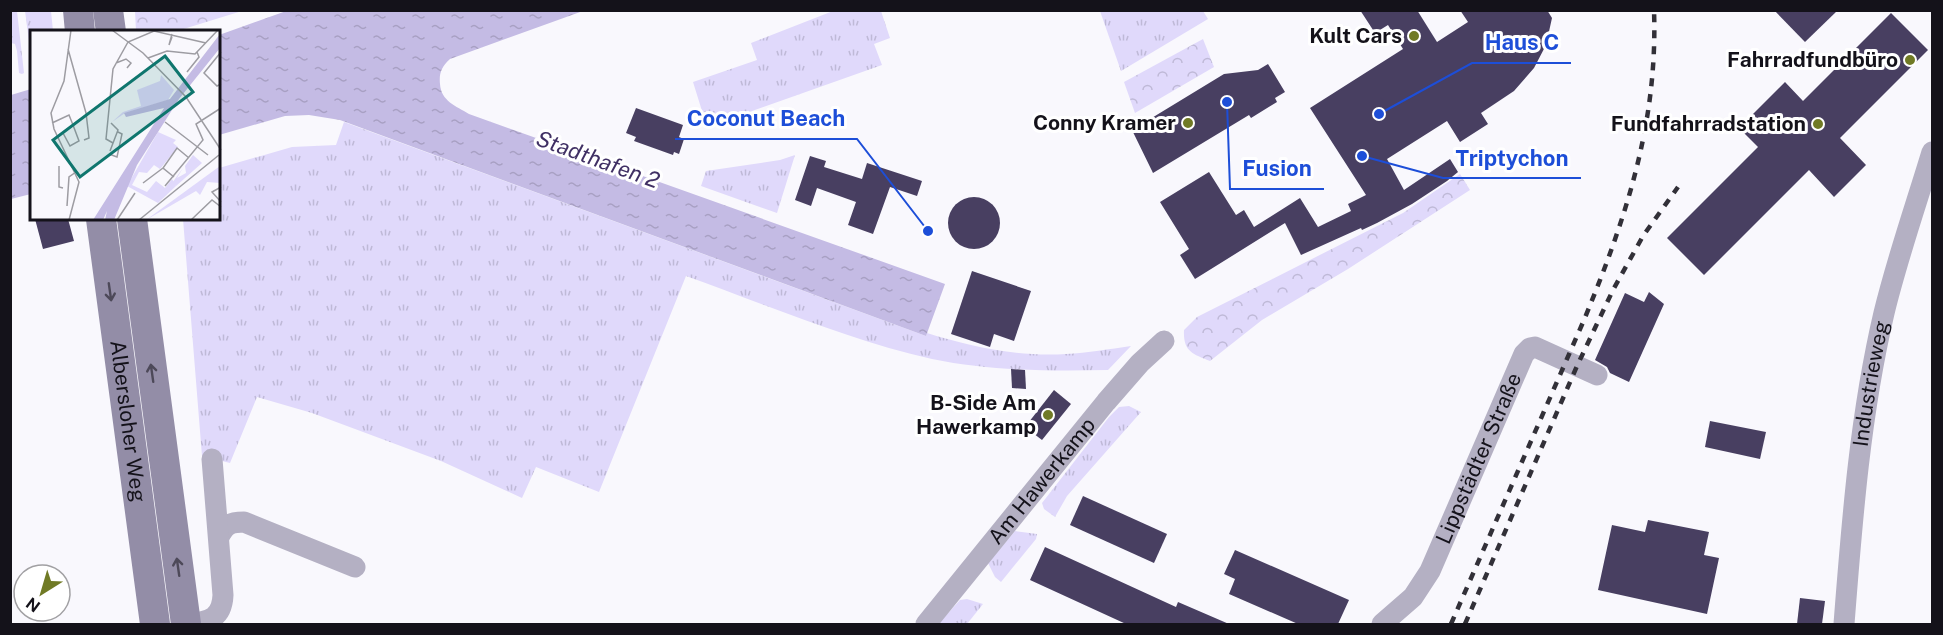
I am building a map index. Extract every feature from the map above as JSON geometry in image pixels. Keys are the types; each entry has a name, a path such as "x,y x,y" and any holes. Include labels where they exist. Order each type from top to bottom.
{"main road":[{"path":"78,10 80,30"},
{"name":"Albersloher Weg","path":"101,220 155,624"},
{"name":"Albersloher Weg","path":"132,220 188,624"}],"street":[{"name":"Industrieweg","path":"1845,624 1862,440 1876,351 1890,291 1932,152"},
{"name":"Am Hawerkamp","path":"926,624 1106,402 1140,363 1164,340"},
{"name":"Lippstädter Straße","path":"1382,624 1413,597 1430,571 1524,354 1530,348 1535,347 1597,375"},
{"name":"Albersloher Weg","path":"188,624 203,622 216,616 223,606 212,459"},
{"path":"219,537 224,527 232,522 244,522 355,567"}],"green space":[{"path":"135,10 242,11 180,30 136,30"},
{"path":"10,11 17,11 24,73 22,74 19,73 15,44 11,43"},
{"path":"25,11 51,11 53,30 30,30 30,48"},
{"path":"833,11 881,11 890,38 874,44 882,65 707,127 693,82 757,60 751,43"},
{"path":"1100,11 1203,11 1208,19 1121,71"},
{"path":"1203,39 1214,67 1135,113 1124,82"},
{"path":"344,122 926,336 927,333 978,347 1048,355 1131,346 1108,370 1020,369 954,363 870,342 686,276 599,492 536,467 522,498 441,461 312,413 257,397 230,463 202,456 183,220 220,220 220,168 292,147 336,145"},
{"path":"795,155 777,213 701,186 706,171 780,160"},
{"path":"1460,174 1470,190 1348,269 1262,320 1210,361 1194,354 1187,347 1184,330 1197,317 1403,213"},
{"path":"1129,406 1141,412 1067,496 1055,517 1044,509 1042,503 1109,417 1119,407"},
{"path":"1015,531 1037,534 1036,539 1001,582 995,577 988,563"},
{"path":"967,599 983,604 967,624 938,624 960,600"}],"water":[{"path":"289,10 583,11 450,59 440,74 443,95 469,114 945,284 926,336 340,120 309,115 285,116 220,135 220,35"},
{"path":"30,89 30,194 11,199 11,95"}],"building":[{"path":"1360,10 1417,10 1437,42 1468,22 1460,10 1547,10 1552,18 1546,45 1534,68 1514,91 1481,113 1488,124 1460,142 1447,121 1387,159 1404,190 1450,159 1458,172 1447,181 1377,223 1301,255 1285,223 1195,279 1180,255 1189,249 1160,202 1209,172 1236,215 1244,210 1254,227 1300,198 1318,227 1351,211 1348,204 1366,195 1310,108 1403,49 1388,25 1375,33"},
{"path":"1774,10 1838,10 1805,42"},
{"name":"Fundfahrradstation","path":"1891,13 1928,50 1840,138 1866,165 1834,197 1809,170 1704,275 1667,238 1758,147 1739,128 1785,82 1803,101"},
{"name":"Conny Kramer","path":"1268,64 1285,92 1275,98 1277,102 1251,118 1249,115 1153,173 1132,130 1224,74 1258,70"},
{"path":"636,108 683,125 679,137 684,139 679,154 674,152 673,155 634,141 636,137 626,133"},
{"path":"810,156 826,161 824,167 862,179 867,163 922,181 917,196 890,187 873,234 848,225 856,202 817,188 811,206 795,200"},
{"path":"969,197 979,197 993,204 1000,223 993,242 979,249 969,249 959,245 952,238 948,228 948,218 952,208 959,201"},
{"path":"35,220 68,220 74,241 43,249"},
{"path":"972,271 1031,291 1014,341 994,334 990,347 951,334"},
{"path":"1649,292 1664,304 1629,382 1610,373 1607,367 1595,360 1625,293 1644,302"},
{"path":"1011,369 1025,370 1026,389 1012,388"},
{"name":"B-Side Am Hawerkamp","path":"1054,390 1071,404 1042,440 1025,427"},
{"path":"1710,421 1766,432 1760,459 1705,447"},
{"path":"1083,496 1167,534 1154,563 1070,525"},
{"path":"1648,520 1709,532 1704,555 1719,558 1707,614 1598,590 1612,525 1645,532"},
{"path":"1045,547 1176,607 1178,602 1229,624 1126,624 1030,580"},
{"path":"1235,550 1349,600 1338,624 1298,624 1229,594 1235,579 1224,574"},
{"path":"1800,598 1825,601 1822,624 1797,624"}],"railway":[{"path":"1451,624 1584,320 1626,207 1645,131 1651,92 1654,10"},
{"path":"1465,624 1577,366 1613,290 1643,236 1678,187"}],"place":[{"name":"Kult Cars","path":"1414,36"},
{"name":"Fahrradfundbüro","path":"1910,60"},
{"name":"Fusion","path":"1227,102"},
{"name":"Haus C","path":"1379,114"},
{"name":"Conny Kramer","path":"1188,123"},
{"name":"Fundfahrradstation","path":"1818,124"},
{"name":"Triptychon","path":"1362,156"},
{"name":"Coconut Beach","path":"928,231"},
{"name":"B-Side Am Hawerkamp","path":"1048,415"}],"water label":[{"name":"Stadthafen 2","path":"598,159"}]}
